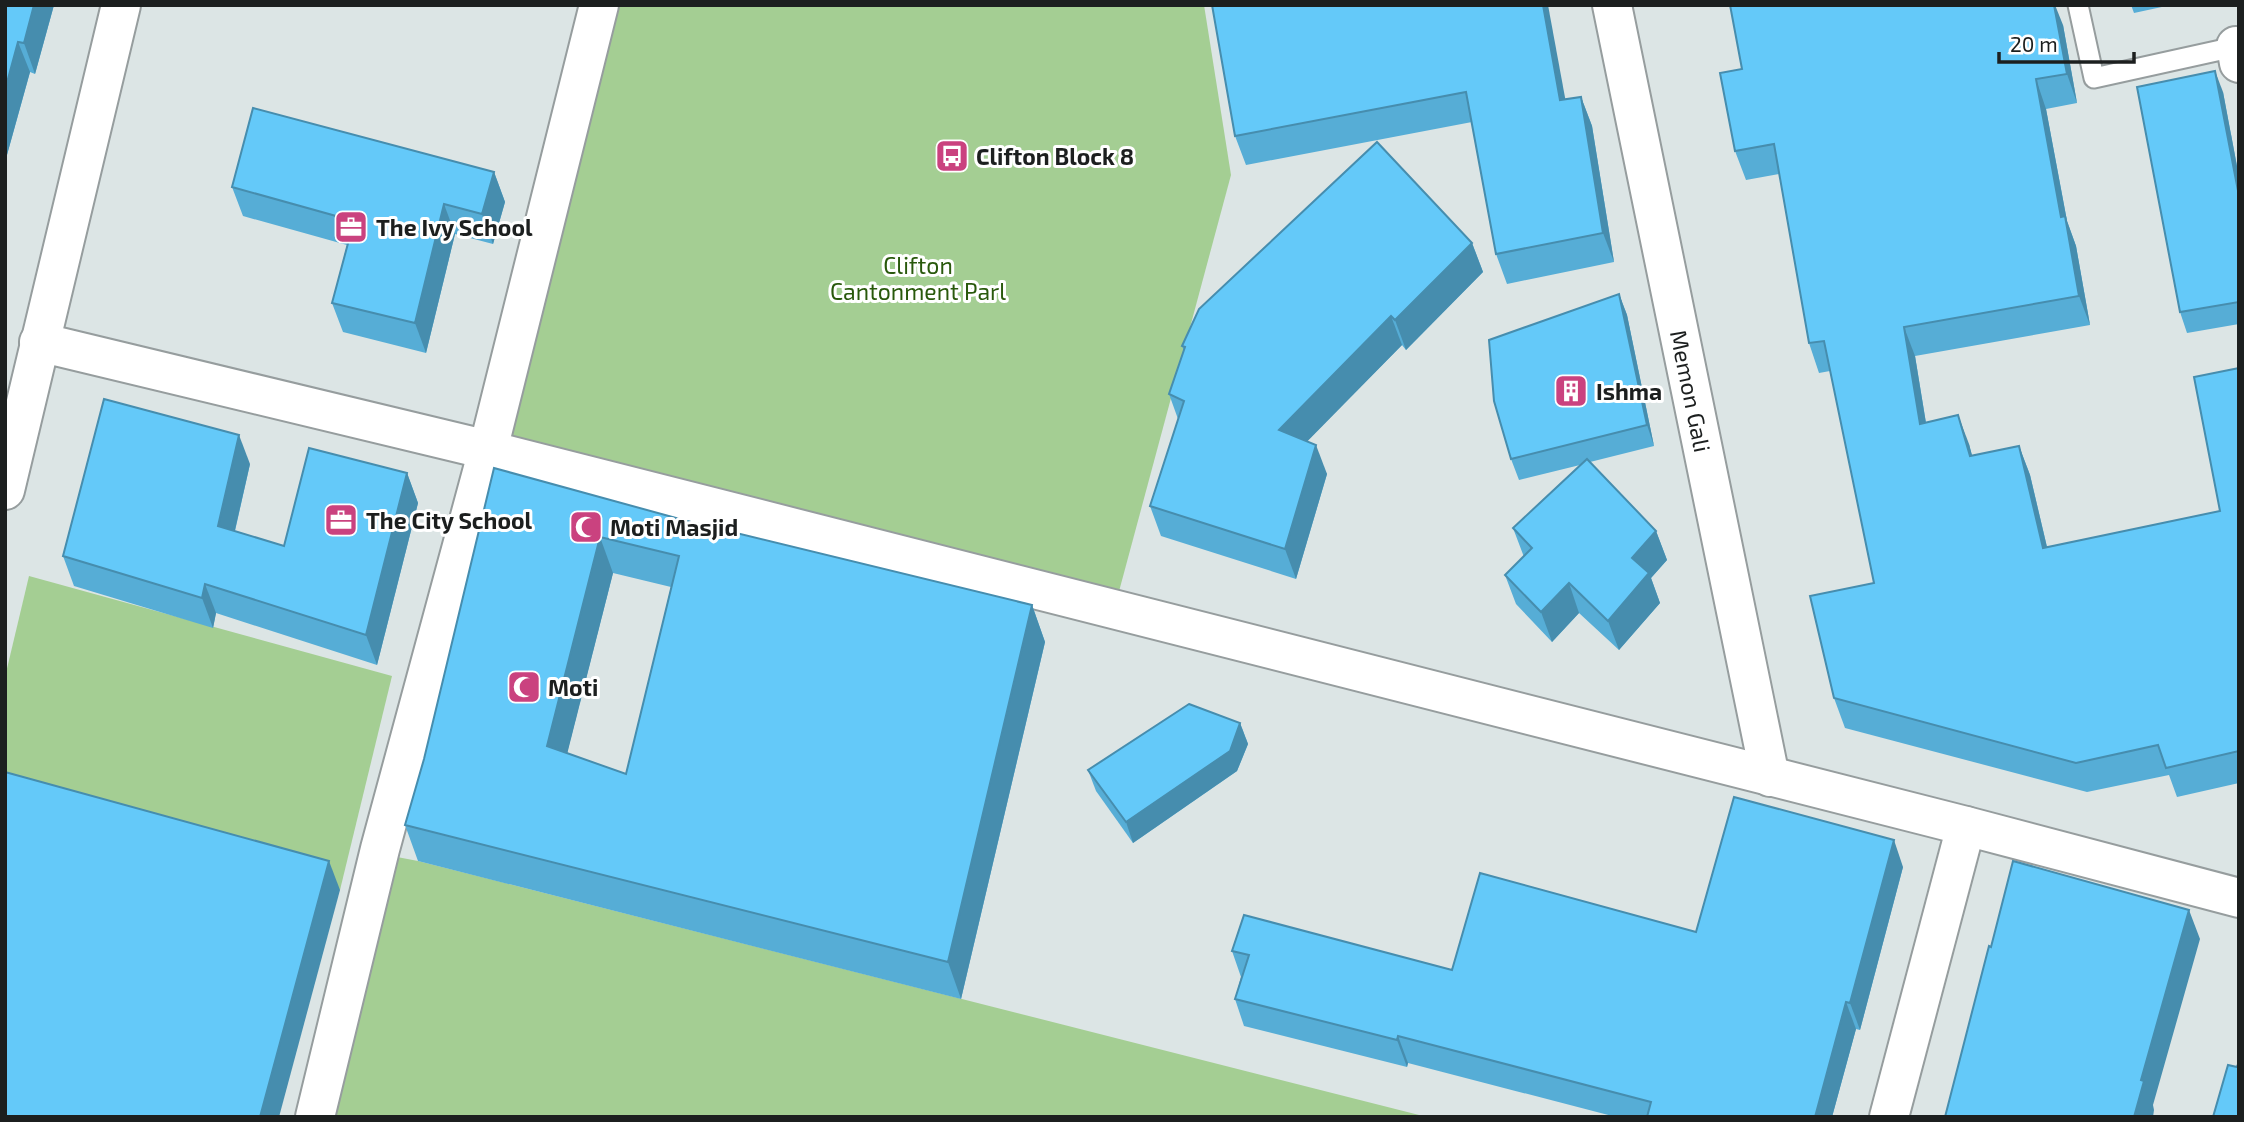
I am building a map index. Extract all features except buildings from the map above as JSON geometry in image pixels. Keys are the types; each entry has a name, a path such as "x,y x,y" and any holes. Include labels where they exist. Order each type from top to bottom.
{"street":[{"path":"5,490 121,5"},
{"path":"315,1117 380,849 488,450 599,5"},
{"name":"Memon Gali","path":"1612,5 1770,777"},
{"path":"39,342 488,450 2239,898"},
{"path":"1889,1117 1966,826"}],"lane":[{"path":"2078,5 2094,78 2238,52"}],"green space":[{"name":"Clifton Cantonment Parl","path":"599,5 1204,5 1231,175 1114,610 488,450"},
{"path":"29,576 392,676 340,890 5,800 5,677"},
{"path":"397,857 418,861 1427,1117 327,1117"}],"place":[{"name":"Clifton Block 8","path":"952,156"},
{"name":"The Ivy School","path":"351,227"},
{"name":"Ishma","path":"1571,391"},
{"name":"The City School","path":"341,520"},
{"name":"Moti Masjid","path":"586,527"},
{"name":"Moti","path":"524,687"}]}
